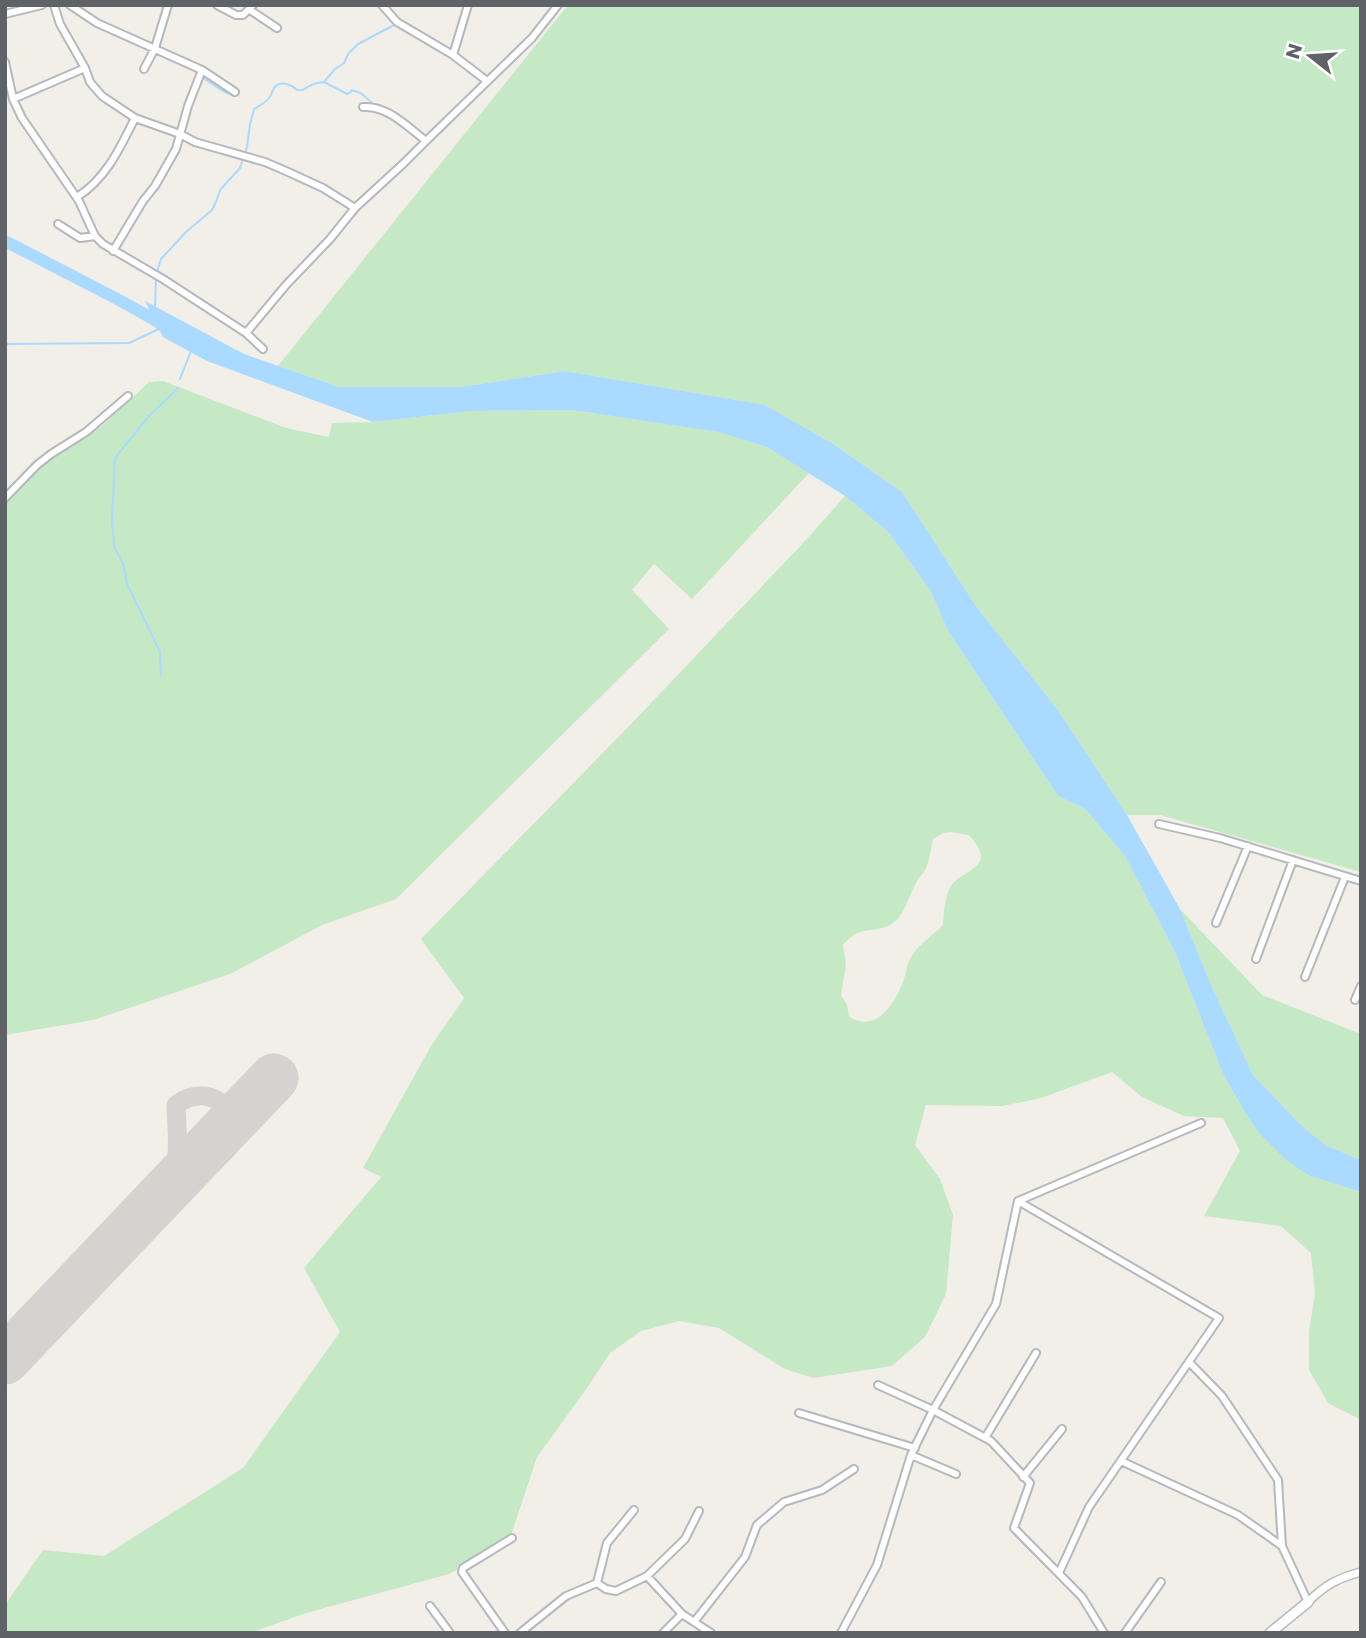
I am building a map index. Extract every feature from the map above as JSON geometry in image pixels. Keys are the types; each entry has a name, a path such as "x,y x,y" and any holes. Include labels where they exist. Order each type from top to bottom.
{"main road":[{"path":"1270,1633 1308,1602"}],"street":[{"path":"5,13 42,5"},
{"path":"54,5 60,24 94,89 102,96 135,118 195,142 265,162 323,188 355,208"},
{"path":"70,5 97,23 201,70 235,92"},
{"path":"144,69 155,48 168,5"},
{"path":"217,5 236,15 243,15 251,7 277,28"},
{"path":"382,5 397,22 453,55 487,81"},
{"path":"453,55 468,5"},
{"path":"246,333 355,208 532,38 558,5"},
{"path":"5,62 13,99 22,118 77,197 95,236 113,251 163,279 246,333 263,348"},
{"path":"13,99 85,68"},
{"path":"113,251 176,149 201,70"},
{"path":"363,107 379,108 426,141"},
{"path":"77,197 87,191 106,171 135,118"},
{"path":"58,224 80,238 95,236"},
{"path":"5,498 37,465 86,432 128,396"},
{"path":"1158,824 1248,846 1361,881"},
{"path":"1216,923 1248,846"},
{"path":"1256,959 1293,860"},
{"path":"1305,977 1345,877"},
{"path":"1355,1000 1361,986"},
{"path":"1018,1201 1201,1123"},
{"path":"1018,1201 1219,1318 1089,1507 1059,1573"},
{"path":"841,1633 877,1565 913,1452 933,1410 996,1304 1018,1201"},
{"path":"985,1438 1036,1353"},
{"path":"1189,1362 1222,1396 1278,1480 1282,1546 1308,1602 1321,1589 1341,1577 1361,1572"},
{"path":"878,1385 991,1441 1030,1483 1014,1528 1082,1597 1104,1633"},
{"path":"799,1413 913,1452 957,1474"},
{"path":"1023,1476 1062,1429"},
{"path":"1121,1461 1238,1515 1282,1546"},
{"path":"694,1622 745,1558 757,1525 784,1502 822,1490 854,1469"},
{"path":"597,1583 607,1543 634,1510"},
{"path":"597,1583 615,1591 647,1576 685,1539 699,1511"},
{"path":"505,1633 462,1572 463,1568 512,1538"},
{"path":"647,1576 682,1614 711,1633"},
{"path":"520,1633 566,1596 597,1583"},
{"path":"1125,1633 1161,1583"},
{"path":"430,1606 450,1633"},
{"path":"663,1633 682,1614"}],"green space":[{"path":"568,5 1361,5 1361,872 1160,815 1127,815 1058,710 976,606 902,492 832,443 765,405 565,371 460,387 339,387 278,366"},
{"path":"163,381 286,428 329,437 332,423 373,422 471,411 572,410 719,432 767,447 809,473 692,599 654,564 632,590 669,629 396,899 322,925 230,974 93,1020 5,1035 5,501 39,465 102,426 149,382"},
{"path":"845,496 888,532 930,590 948,631 1058,796 1085,809 1125,856 1174,950 1223,1074 1243,1109 1310,1176 1361,1192 1361,1420 1328,1403 1309,1370 1309,1332 1315,1293 1311,1253 1281,1226 1204,1216 1240,1151 1223,1118 1184,1116 1142,1097 1112,1072 1041,1098 1002,1106 926,1105 915,1145 940,1179 953,1215 946,1294 925,1337 892,1366 814,1378 785,1369 719,1328 679,1321 641,1331 610,1353 537,1457 511,1535 505,1543 449,1574 306,1613 250,1633 5,1633 5,1605 43,1550 104,1556 243,1468 340,1332 304,1268 381,1177 363,1168 431,1046 464,998 421,939 806,540","holes":["950,832 969,835 979,849 980,861 951,886 943,925 919,946 912,956 895,999 876,1019 868,1022 849,1017 847,1005 841,995 846,965 843,945 854,935 888,926 898,919 927,866 933,839"]},
{"path":"1180,909 1262,995 1361,1034 1361,1160 1327,1146 1302,1126 1253,1075 1212,987"}],"water":[{"path":"145,301 244,354 339,387 460,387 565,371 765,405 832,443 902,492 976,606 1058,710 1127,815 1180,909 1212,987 1253,1075 1302,1126 1327,1146 1361,1160 1361,1192 1310,1176 1286,1160 1259,1133 1223,1074 1174,950 1125,856 1085,809 1058,796 948,631 930,590 888,532 845,496 767,447 718,432 572,410 471,411 373,422 207,361 163,337"}],"waterway":[{"path":"157,272 161,259 186,232 212,210 220,190 240,168 254,109 270,97 275,87 283,84 303,90 324,82 344,63 348,54 358,44 396,24"},
{"path":"203,78 234,96"},
{"path":"324,82 347,94 351,90 361,93 372,103"},
{"path":"5,241 121,301 168,329"},
{"path":"155,307 156,277"},
{"path":"5,344 129,343 159,329"},
{"path":"180,379 191,351"},
{"path":"161,675 160,652 127,584 124,566 114,546 112,519 115,458 149,416 178,388"}],"taxiway":[{"path":"162,1196 176,1164 176,1105 191,1097 205,1096 217,1100 226,1108 232,1118 234,1130 231,1143 222,1154 215,1159 191,1166"}],"runway":[{"path":"5,1360 274,1078"}]}
